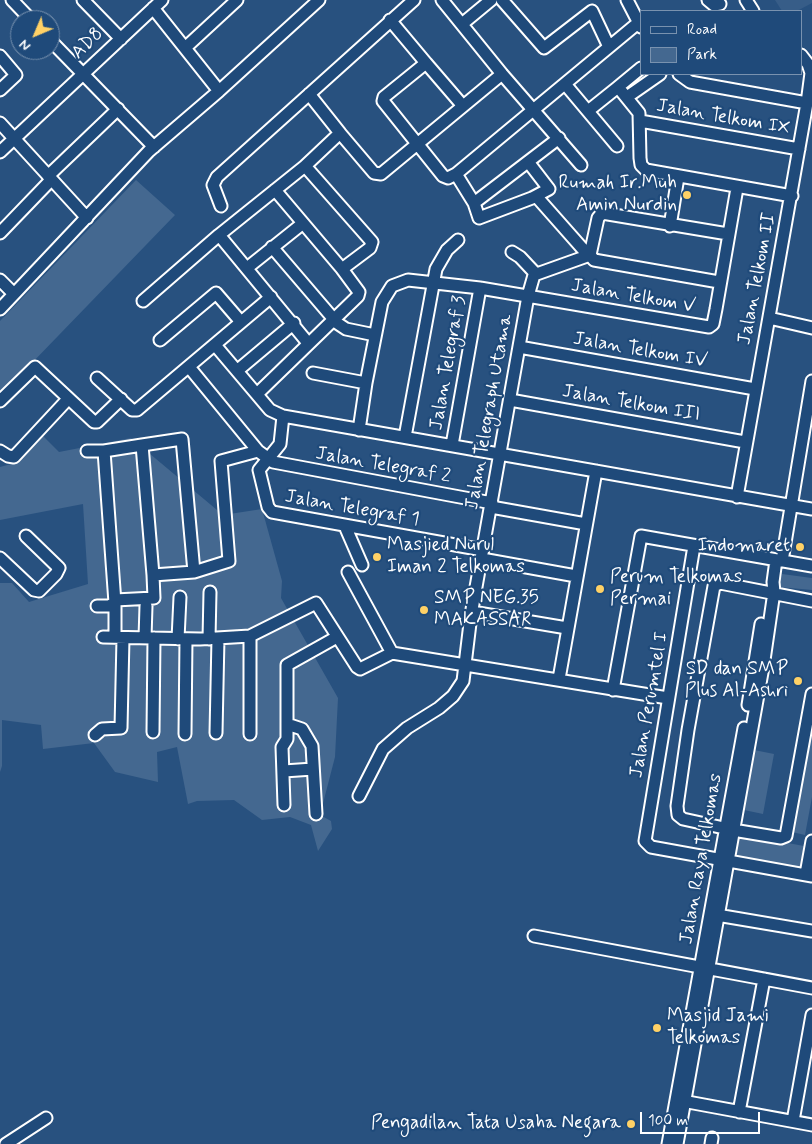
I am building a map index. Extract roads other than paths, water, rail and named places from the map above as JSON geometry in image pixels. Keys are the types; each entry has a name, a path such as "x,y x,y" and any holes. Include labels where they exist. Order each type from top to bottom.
{"street":[{"path":"12,0 22,10"},
{"path":"121,39 162,0"},
{"path":"185,48 237,0"},
{"path":"0,309 152,149 319,0"},
{"path":"221,206 213,181 414,0"},
{"path":"442,0 502,74 581,165"},
{"path":"462,24 491,0"},
{"path":"502,0 544,48 590,6 609,47"},
{"path":"426,63 384,98 383,101 443,176 448,178 456,174 533,108 639,25 627,0"},
{"path":"708,0 720,5"},
{"name":"AD8","path":"0,152 80,74 121,39 89,2"},
{"path":"153,8 219,91"},
{"path":"390,20 463,106"},
{"path":"60,51 152,149"},
{"path":"0,56 16,75 0,90"},
{"name":"Jalan Telkom II","path":"737,497 754,389 792,196 811,78 809,68 802,57"},
{"path":"588,111 640,69"},
{"path":"309,94 377,175 502,74"},
{"path":"627,97 659,75"},
{"path":"684,75 690,82 807,103"},
{"path":"565,84 617,146"},
{"path":"618,87 639,113 641,165 646,170 678,178 792,196"},
{"path":"0,233 48,176 116,111"},
{"name":"Jalan Telkom IX","path":"640,121 799,149"},
{"path":"0,123 86,218"},
{"path":"143,301 219,235 305,166 340,133"},
{"path":"474,203 529,163 559,138"},
{"path":"456,174 474,203 478,216 481,218 549,189 529,163"},
{"path":"305,166 372,242 370,248 342,269"},
{"path":"670,226 678,178"},
{"name":"Jalan Telkom V","path":"359,430 366,382 382,302 392,286 408,280 480,288 707,328 712,324 737,188"},
{"path":"257,394 359,295 357,288 342,269 275,190"},
{"path":"536,196 594,260 719,282"},
{"path":"589,256 598,218 602,213 670,226 728,234"},
{"path":"247,268 302,224"},
{"path":"219,235 294,323 308,343"},
{"path":"405,437 432,283 440,260 458,240"},
{"path":"272,247 333,319 346,328 375,335"},
{"path":"512,252 520,257 535,273 589,256"},
{"name":"Jalan Telegraph Utama","path":"359,796 380,754 392,740 439,708 457,692 463,681 482,554 528,296 535,273"},
{"path":"0,280 14,294"},
{"name":"Jalan Telegraf 3","path":"452,445 480,288"},
{"path":"160,340 216,293 241,322"},
{"path":"97,378 135,410 271,297"},
{"path":"769,318 812,328"},
{"path":"238,370 294,323"},
{"path":"215,344 270,410 283,416 812,509"},
{"name":"Jalan Telkom IV","path":"520,347 754,389"},
{"path":"189,367 268,460 280,444 283,416"},
{"path":"0,401 34,368 96,423 121,399"},
{"path":"313,373 366,382"},
{"name":"Jalan Raya Telkomas","path":"668,1144 680,1100 771,589 790,505 812,381"},
{"path":"0,451 14,457 68,399"},
{"name":"Jalan Telkom III","path":"510,400 745,442"},
{"path":"87,451 104,451 182,439 194,572"},
{"path":"97,606 109,606 115,601 154,598 142,445"},
{"path":"153,574 194,572 228,562 221,461 258,450"},
{"path":"95,735 102,729 121,728 114,638 115,601 104,451"},
{"name":"Jalan Telegraf 2","path":"268,460 295,468 586,524"},
{"name":"Jalan Telegraf 1","path":"268,460 261,467 260,474 268,507 272,512 482,554 576,576"},
{"path":"559,680 596,471"},
{"path":"345,526 362,565"},
{"path":"0,558 34,590 38,591 56,574 58,568 26,536"},
{"path":"613,690 641,536 812,566"},
{"name":"Jalan Perumtel I","path":"694,546 645,840 651,847 723,859"},
{"path":"348,572 392,653"},
{"path":"812,601 771,589 715,584 676,810 678,815 683,819 729,829 781,838 786,836 810,723 812,694"},
{"path":"210,592 216,733"},
{"path":"180,597 184,734"},
{"path":"114,638 182,639 250,636 316,603 360,669 392,653 668,698"},
{"path":"146,606 150,638 153,732"},
{"path":"472,612 567,628"},
{"path":"250,636 250,734"},
{"path":"284,805 282,746 287,739 287,665 337,637"},
{"path":"287,724 298,726 307,736 312,746 316,814"},
{"path":"284,771 314,769"},
{"path":"723,859 809,875 812,840"},
{"path":"714,915 812,931"},
{"path":"534,936 812,988"},
{"path":"739,1112 764,978"},
{"path":"793,1121 812,1015"},
{"path":"680,1100 812,1125"},
{"name":"Jalan Raya Telkomas","path":"677,1144 680,1100"},
{"path":"6,1144 46,1118"}],"place":[{"name":"Rumah Ir.Muh Amin Nurdin","path":"687,195"},
{"name":"Indomaret","path":"800,547"},
{"name":"Masjied Nurul Iman 2 Telkomas","path":"377,557"},
{"name":"Perum Telkomas Permai","path":"600,589"},
{"name":"SMP NEG.35 MAKASSAR","path":"424,610"},
{"name":"SD dan SMP Plus Al-Ashri","path":"798,681"},
{"name":"Masjid Jami Telkomas","path":"657,1028"},
{"name":"Pengadilan Tata Usaha Negara","path":"631,1124"}]}
